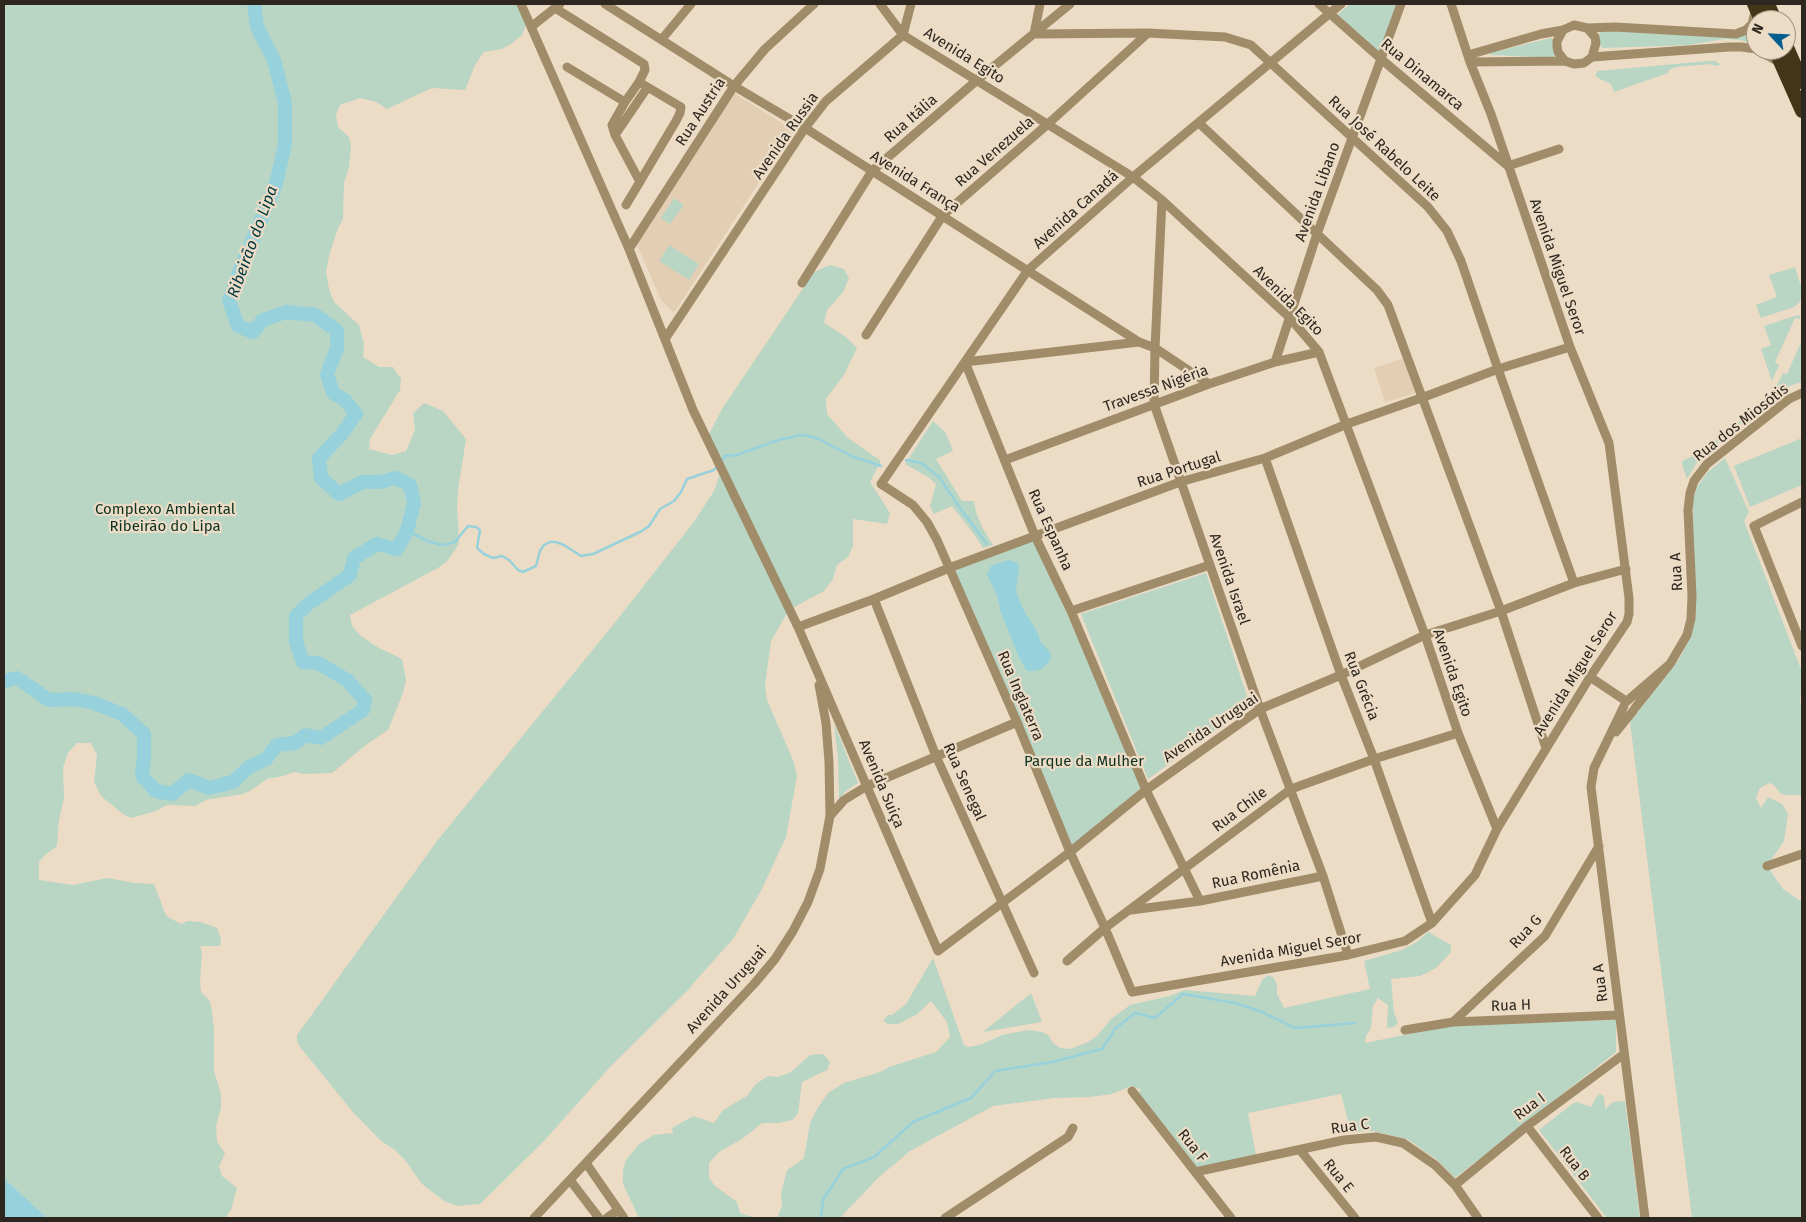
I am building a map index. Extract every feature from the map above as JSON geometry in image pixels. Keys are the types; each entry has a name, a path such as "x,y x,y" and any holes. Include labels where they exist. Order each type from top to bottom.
{"highway":[{"path":"1779,60 1802,111"},
{"path":"1792,60 1802,82"}],"street":[{"name":"Avenida Suiça","path":"521,4 629,249 694,410 798,627 938,951"},
{"name":"Avenida França","path":"605,4 734,86 805,128 1209,384"},
{"path":"662,39 691,4"},
{"name":"Rua Austria","path":"629,249 734,86 765,49 814,4"},
{"name":"Avenida Egito","path":"880,4 903,35 1133,177 1162,200 1290,318 1319,352 1425,635 1458,733 1497,829"},
{"path":"903,35 911,4"},
{"path":"1034,34 1040,4"},
{"name":"Rua Itália","path":"802,283 872,171 976,81 1070,4"},
{"name":"Rua Dinamarca","path":"1319,4 1381,60 1508,166"},
{"name":"Avenida Canadá","path":"881,484 1028,270 1133,177 1341,4"},
{"name":"Avenida Libano","path":"1275,362 1317,234 1401,4"},
{"name":"Avenida Miguel Seror","path":"1132,992 1348,955 1405,941 1432,923 1475,875 1497,829 1590,677 1627,622 1629,614 1626,569 1609,442 1570,347 1491,114 1469,59 1451,4"},
{"path":"531,27 558,6 644,64 646,70 643,85 620,130 615,135"},
{"path":"1469,59 1541,34 1562,30 1574,25 1587,28 1615,27 1736,34 1746,30 1765,9"},
{"path":"1587,28 1596,43 1592,57"},
{"path":"1562,30 1557,46 1558,52 1565,61"},
{"name":"Rua José Rabelo Leite","path":"1034,34 1225,36 1251,45 1428,206 1447,231 1461,261 1574,583"},
{"name":"Rua Venezuela","path":"866,335 942,215 1049,124 1148,34"},
{"name":"Avenida Russia","path":"665,339 805,128 826,101 903,35"},
{"path":"1469,59 1565,61 1578,64 1584,63 1592,57 1729,46 1746,48"},
{"path":"567,67 625,102"},
{"path":"640,182 615,135 612,125 625,102 643,85"},
{"path":"626,205 680,112 681,107 643,85"},
{"path":"1199,122 1377,290 1388,305 1424,398 1501,611 1546,748"},
{"path":"1508,166 1559,149"},
{"name":"Avenida Israel","path":"1162,200 1154,348 1154,404 1260,709 1323,876 1348,955"},
{"path":"965,362 1140,342"},
{"name":"Rua Portugal","path":"798,627 874,600 949,568 1180,482 1265,458 1347,424 1424,398 1498,369 1570,347"},
{"name":"Travessa Nigéria","path":"1005,460 1209,384 1275,362 1319,352"},
{"name":"Rua Espanha","path":"965,362 1036,536 1146,790 1185,868"},
{"name":"Rua dos Miosótis","path":"1698,476 1707,464 1789,399 1802,393"},
{"name":"Rua Grécia","path":"1265,458 1341,675 1374,760 1432,923"},
{"name":"Rua A","path":"1606,746 1670,664 1683,643 1691,619 1692,596 1688,510 1692,487 1698,476"},
{"name":"Rua Inglaterra","path":"881,484 913,505 927,522 1017,722 1070,852 1132,992"},
{"path":"1802,502 1754,526 1802,646"},
{"path":"1070,611 1210,565"},
{"name":"Avenida Uruguai","path":"938,951 1070,852 1146,790 1260,709 1341,675 1425,635 1501,611 1574,583 1626,569"},
{"name":"Rua Senegal","path":"874,600 936,756 1034,973"},
{"name":"Rua A","path":"1645,1218 1591,787 1594,768 1626,703 1670,664"},
{"name":"Avenida Uruguai","path":"534,1218 754,984 785,945 801,916 814,886 824,852 830,816 830,780 826,723 816,668"},
{"path":"1590,677 1626,703 1634,702 1634,709"},
{"path":"830,816 844,800 866,786 1017,722"},
{"name":"Rua Chile","path":"1066,960 1105,928 1291,789 1458,733"},
{"name":"Rua G","path":"1453,1022 1545,936 1599,846"},
{"path":"1767,866 1802,854"},
{"name":"Rua Romênia","path":"1185,868 1200,901 1323,876"},
{"path":"1131,910 1200,901"},
{"name":"Rua H","path":"1405,1030 1453,1022 1619,1015"},
{"name":"Rua I","path":"1455,1185 1527,1126 1624,1054"},
{"name":"Rua F","path":"1132,1091 1231,1218"},
{"name":"Rua B","path":"1527,1126 1598,1218"},
{"path":"945,1218 1068,1137 1073,1128"},
{"name":"Rua C","path":"1195,1172 1344,1140 1376,1137 1403,1143 1435,1165 1455,1185 1478,1218"},
{"name":"Rua E","path":"1300,1150 1355,1218"},
{"path":"586,1163 624,1218"},
{"path":"570,1180 599,1218"},
{"path":"607,1218 618,1210"}],"shaded area":[{"path":"734,93 793,130 674,313 661,300 637,245"},
{"path":"1405,358 1416,393 1385,402 1374,368"}],"green space":[{"name":"Complexo Ambiental Ribeirão do Lipa","path":"4,4 517,4 526,25 522,35 511,44 502,49 484,52 475,65 465,90 432,88 387,109 376,102 360,98 340,105 336,115 338,127 349,137 351,147 349,167 344,183 343,219 329,256 326,272 329,289 334,302 359,325 364,344 363,357 379,367 393,367 401,379 400,390 370,439 369,449 392,455 406,451 415,430 413,413 424,403 443,411 466,439 458,490 459,543 455,550 447,561 438,568 350,615 352,626 360,635 377,647 402,659 406,680 403,693 388,730 367,744 332,773 304,774 294,772 267,779 243,794 206,800 195,806 167,805 156,811 131,818 123,814 101,796 94,782 97,755 91,743 77,743 68,753 63,768 64,798 59,820 57,846 39,862 39,880 73,885 107,878 154,884 168,917 181,924 188,921 201,922 217,928 221,939 220,946 200,946 202,953 200,983 201,992 211,1005 214,1029 214,1071 221,1094 221,1108 216,1126 217,1142 225,1153 219,1167 222,1176 237,1188 231,1210 225,1218 47,1218 4,1178"},
{"path":"1350,4 1398,4 1380,55 1336,16"},
{"path":"1600,32 1746,32 1746,42 1724,39 1689,45 1604,48 1601,47"},
{"path":"1551,38 1554,40 1556,54 1554,58 1491,55 1490,53"},
{"path":"1715,61 1721,65 1676,67 1669,70 1668,73 1614,92 1611,84 1595,75 1598,71"},
{"path":"674,198 684,205 670,224 661,218"},
{"path":"669,245 699,264 689,280 659,261"},
{"path":"830,265 844,269 849,278 843,292 827,310 824,323 846,337 857,348 844,375 826,399 827,414 848,438 881,461 870,482 890,513 887,524 853,519 853,546 848,557 837,565 833,579 824,591 796,606 786,615 771,641 765,685 767,700 793,760 797,776 786,837 762,889 733,939 688,990 610,1067 544,1141 480,1204 458,1206 444,1201 422,1184 405,1160 395,1150 381,1141 352,1111 300,1047 297,1042 297,1035 437,841 613,625 693,523 714,491 719,477 721,463 707,438 722,409 814,272"},
{"path":"1795,267 1802,290 1800,302 1794,307 1761,318 1756,305 1777,297 1769,275"},
{"path":"1798,315 1800,319 1795,318 1775,362 1779,365 1772,381 1761,349 1771,345 1764,326"},
{"path":"1802,340 1802,382 1784,389 1704,455 1687,479 1682,461 1702,452 1773,393 1783,373 1787,374"},
{"path":"933,421 946,433 953,451 936,459 962,501 974,501 982,527 993,545 983,548 952,506 934,514 930,506 936,484 928,477 905,464"},
{"path":"1802,438 1802,485 1750,507 1734,466"},
{"path":"1725,458 1749,512 1744,521 1802,672 1800,702 1802,712 1802,795 1785,795 1769,783 1760,788 1756,798 1761,808 1768,797 1782,804 1788,814 1784,841 1767,866 1783,889 1802,902 1802,1218 1692,1218 1630,722 1680,658 1691,636 1693,500 1697,487 1708,472"},
{"name":"Parque da Mulher","path":"1035,540 1144,790 1072,847 953,570"},
{"path":"1206,573 1250,705 1148,779 1081,614"},
{"path":"834,724 858,783 847,790 839,799 838,757"},
{"path":"1428,932 1451,945 1451,952 1437,967 1429,972 1420,976 1391,979 1394,1013 1398,1023 1394,1027 1387,1028 1388,1005 1378,998 1373,1006 1371,1028 1366,1036 1365,1043 1454,1025 1616,1020 1616,1052 1455,1178 1436,1159 1407,1139 1373,1131 1351,1132 1341,1094 1248,1113 1256,1155 1197,1167 1138,1092 1142,1090 1131,1086 1112,1094 1055,1098 993,1106 910,1151 878,1178 840,1218 777,1218 782,1206 781,1194 787,1170 804,1158 810,1123 828,1093 844,1083 936,1052 950,1037 947,1022 931,1001 916,1015 898,1024 888,1024 883,1021 888,1015 892,1015 906,1004 933,958 964,1045 968,1047 980,1045 1002,1035 1028,1030 1042,1032 1048,1035 1053,1043 1060,1048 1070,1049 1088,1042 1097,1036 1111,1019 1130,1005 1169,996 1185,990 1255,996 1262,980 1268,975 1274,978 1277,985 1277,994 1284,1008 1370,989 1364,961 1402,950 1417,942"},
{"path":"1031,993 1042,1022 983,1032"},
{"path":"823,1054 830,1062 827,1070 802,1082 798,1114 792,1120 779,1123 762,1123 742,1139 719,1152 709,1163 709,1178 715,1186 737,1202 740,1213 756,1218 639,1218 623,1184 623,1170 626,1160 639,1144 654,1135 673,1133 672,1128 693,1116 714,1123 723,1110 747,1096 756,1084 768,1076 778,1077 791,1072 810,1055"},
{"path":"1601,1094 1604,1097 1605,1109 1613,1102 1625,1101 1640,1218 1607,1218 1539,1130 1572,1104 1577,1102 1591,1107 1597,1096"}],"water":[{"path":"1009,560 1017,563 1019,567 1016,591 1023,609 1038,633 1040,641 1051,654 1050,660 1042,669 1027,671 1019,657 1001,613 997,595 987,575 991,566"},
{"path":"4,1178 47,1218 4,1218"}],"waterway":[{"name":"Ribeirão do Lipa","path":"4,681 17,678 49,700 74,699 94,703 122,714 144,734 142,776 156,791 172,794 189,780 209,788 233,782 249,767 266,759 277,745 295,743 306,735 321,738 363,710 365,700 347,680 318,663 303,662 296,642 296,616 308,604 350,575 354,558 377,544 397,549 407,531 414,503 410,485 396,478 380,482 362,482 339,494 321,478 319,458 341,435 356,414 345,400 333,393 327,374 337,348 337,331 315,315 286,312 263,320 253,332 238,326 229,301 276,184 285,144 285,103 274,60 257,27 254,4"},
{"path":"721,462 725,456 737,455 778,440 802,435 817,438 851,456 881,466"},
{"path":"906,460 921,463 939,477 987,544"},
{"path":"407,531 430,542 443,545 455,542 468,526 476,527 480,530 477,548 493,558 502,556 523,572 536,566 540,551 544,545 550,542 564,545 581,556 593,554 642,531 649,526 660,509 674,501 687,479 714,470 718,466"},
{"path":"821,1218 823,1200 843,1169 874,1157 913,1122 971,1098 995,1071 1052,1062 1102,1049 1115,1029 1135,1013 1155,1018 1183,994 1235,1003 1262,1012 1295,1028 1355,1023"},
{"path":"661,1218 674,1218"}]}
